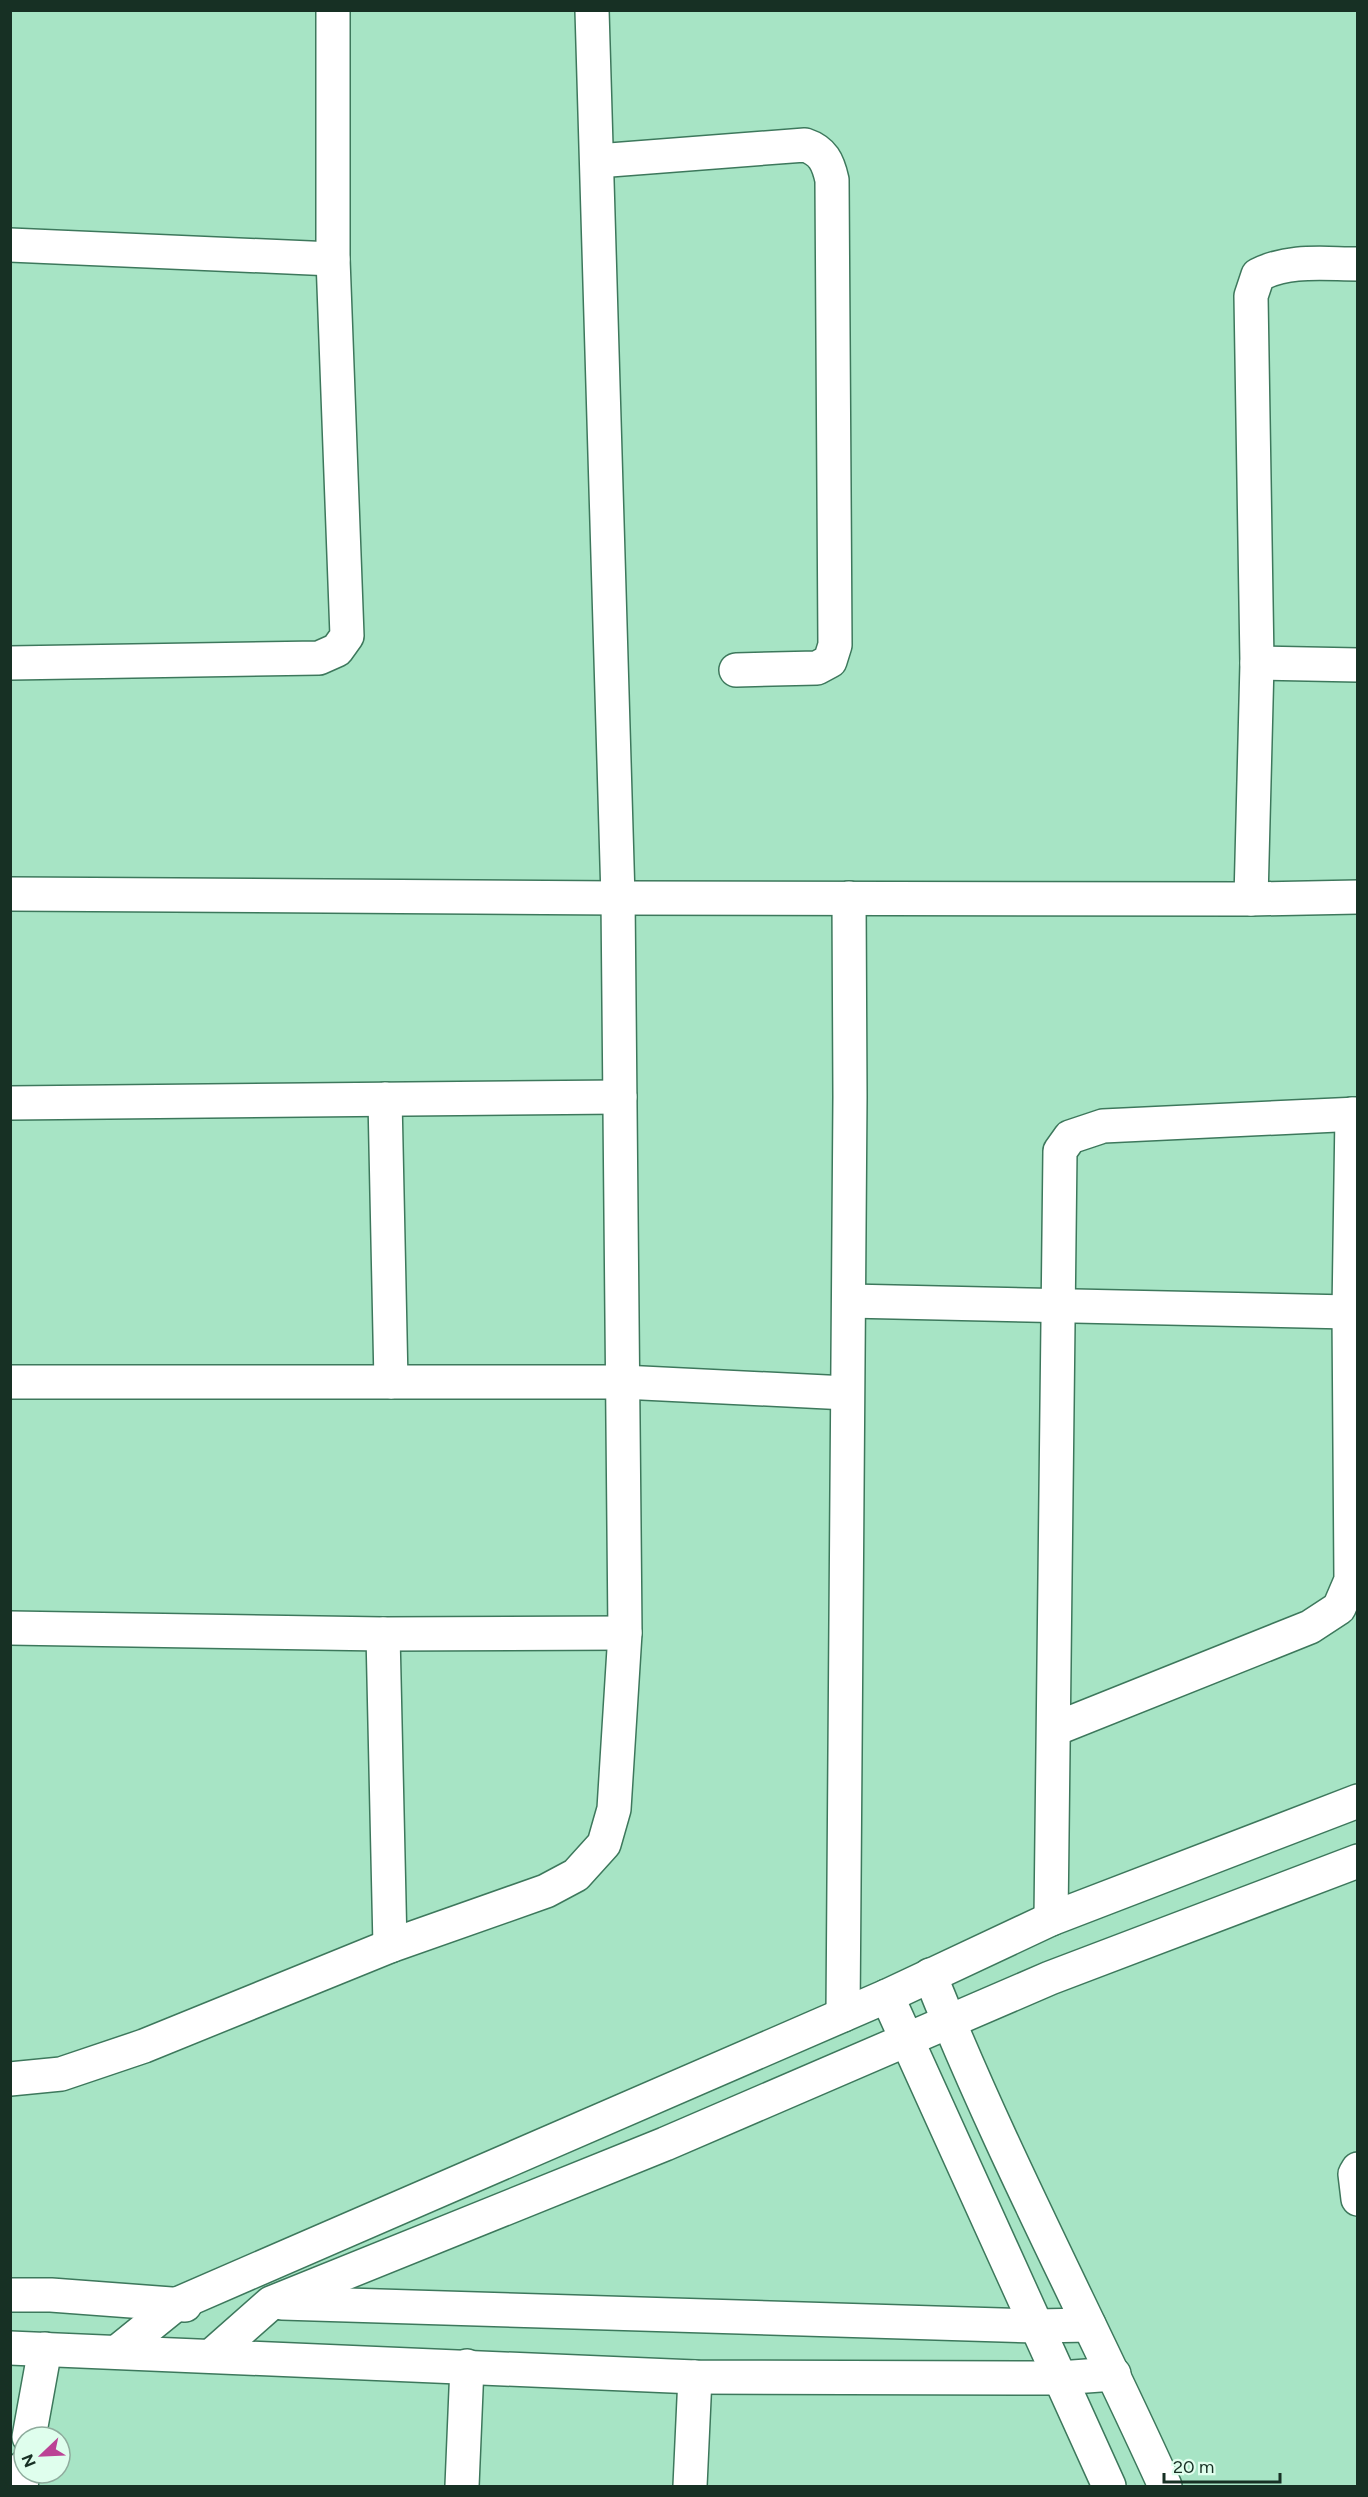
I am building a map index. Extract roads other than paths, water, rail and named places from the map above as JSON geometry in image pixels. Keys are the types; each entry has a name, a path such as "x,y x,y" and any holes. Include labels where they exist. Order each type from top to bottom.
{"street":[{"path":"10,663 319,658 337,650 347,636 333,259 333,10"},
{"path":"10,2079 61,2074 144,2046 390,1946 546,1891 576,1875 604,1844 614,1809 625,1633 618,898 592,10"},
{"path":"597,161 805,145 823,155 829,167 832,180 835,645 830,661 818,668 736,670"},
{"path":"10,244 333,259"},
{"path":"1251,899 1257,663 1251,296 1258,275 1276,266 1295,263 1358,264"},
{"path":"1257,663 1358,665"},
{"path":"10,894 618,898 1251,899 1358,897"},
{"path":"843,2015 849,1301 849,898"},
{"path":"10,1103 620,1097"},
{"path":"385,1099 391,1382"},
{"path":"1051,1919 1060,1151 1070,1137 1103,1126 1355,1114 1349,1312 1351,1580 1339,1608 1310,1627 1055,1729"},
{"path":"849,1301 1058,1303 1349,1312"},
{"path":"10,1382 622,1382 847,1393"},
{"path":"10,1628 383,1634 625,1633"},
{"path":"383,1634 390,1946"},
{"path":"117,2352 175,2305 887,1996 1051,1919 1358,1801"},
{"path":"211,2356 271,2303 665,2144 1050,1978 1358,1861"},
{"path":"930,1975 949,2023 1165,2487"},
{"path":"887,1996 1108,2487"},
{"path":"1358,2169 1355,2174 1358,2199"},
{"path":"10,2295 51,2295 175,2305 271,2303 1036,2326 1089,2325"},
{"path":"10,2348 695,2377 1059,2379 1114,2374"},
{"path":"31,2425 45,2349"},
{"path":"462,2487 467,2366"},
{"path":"690,2487 695,2377"}]}
